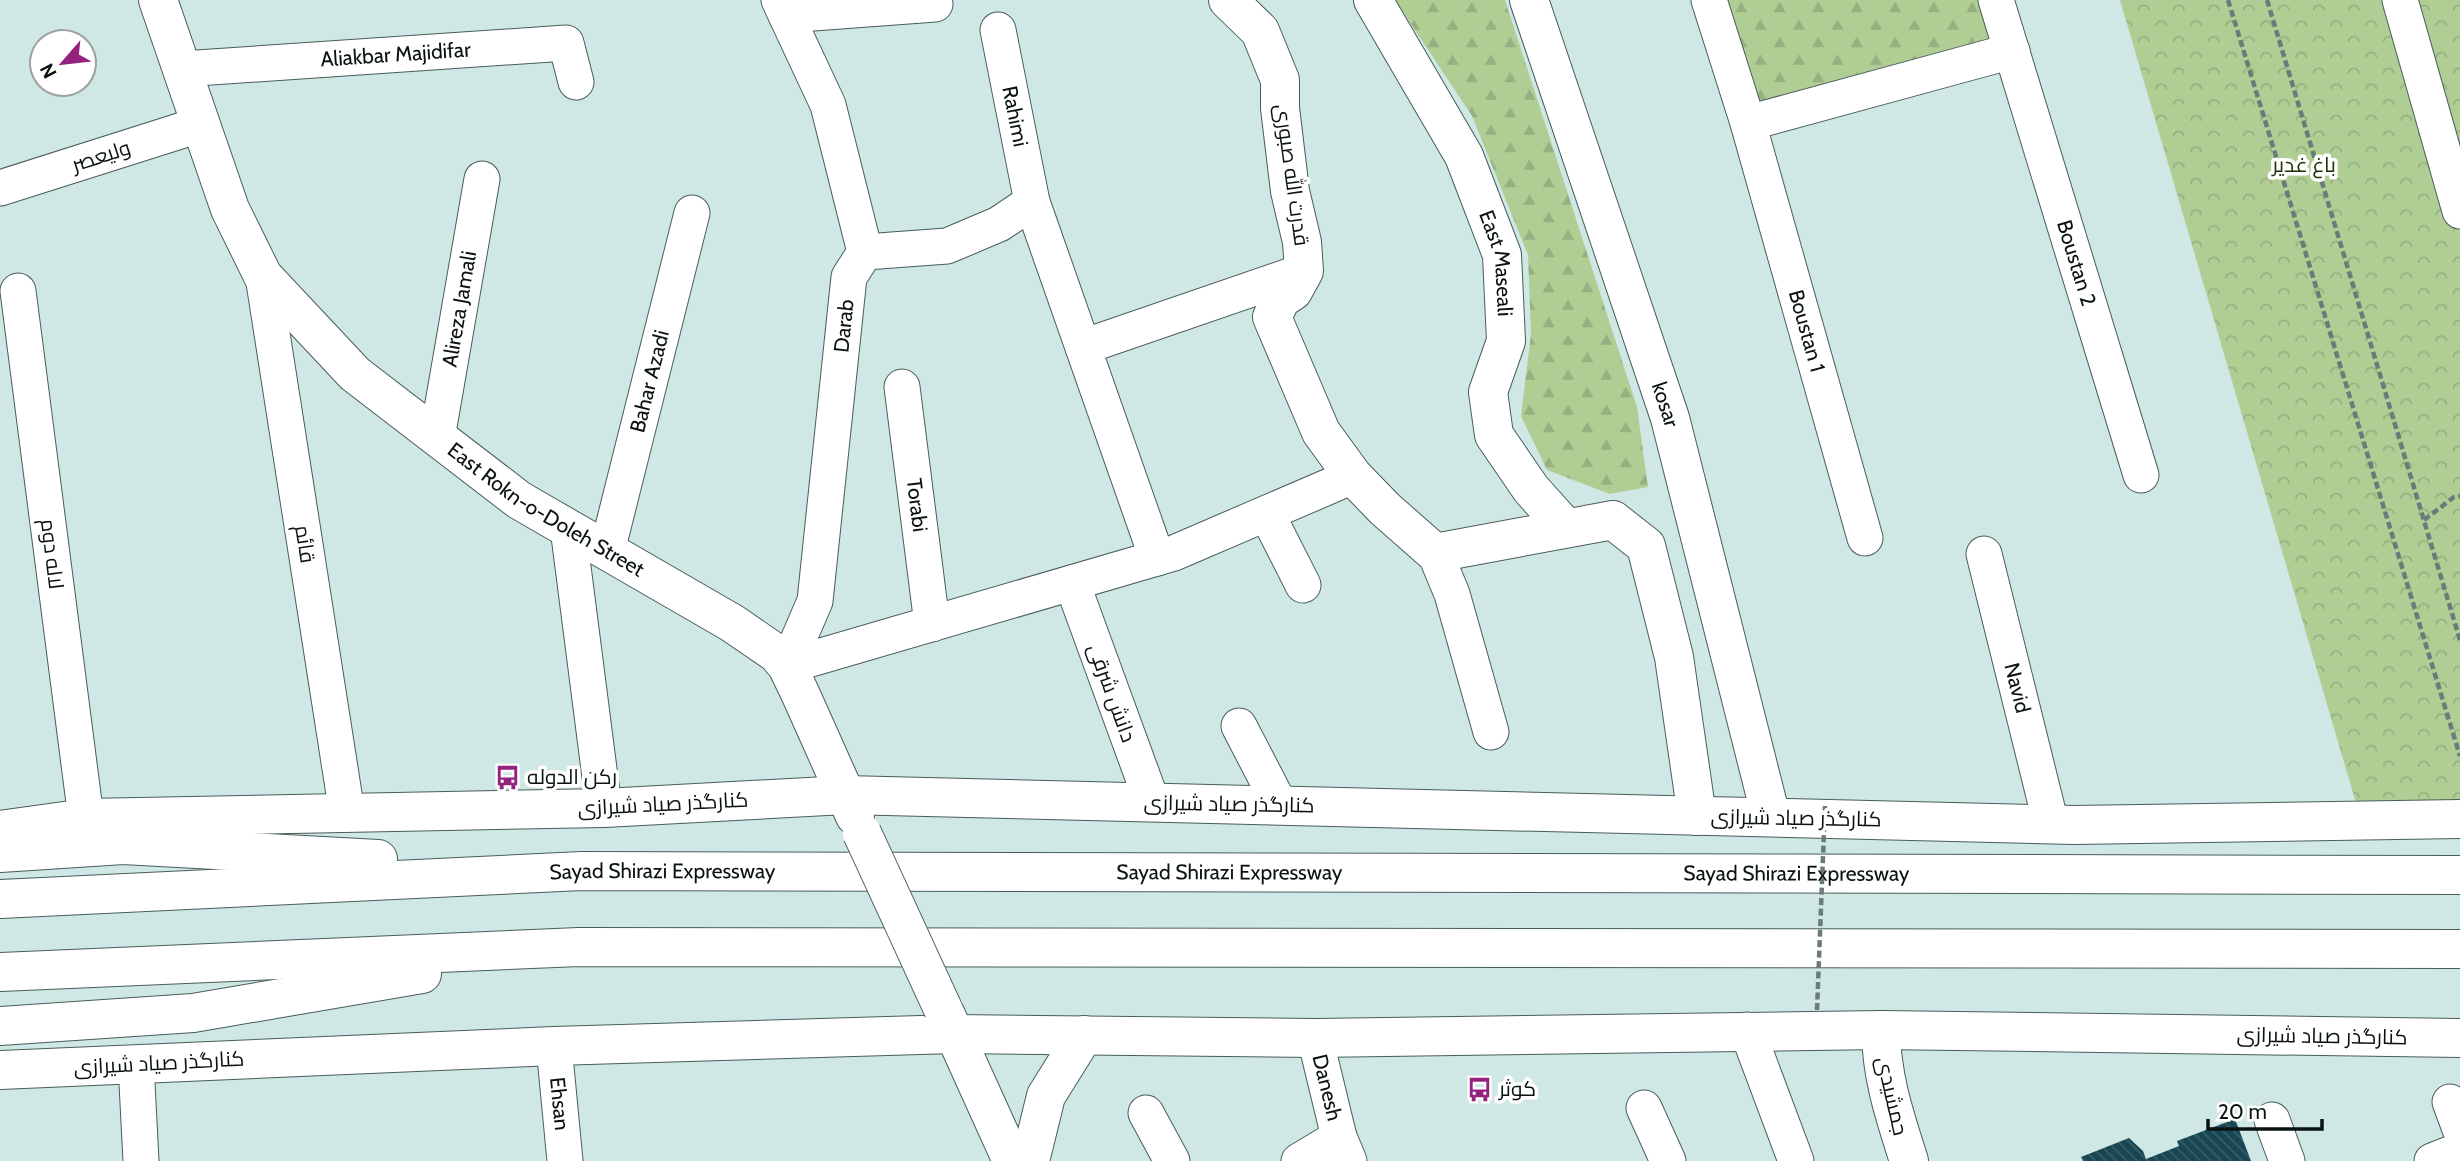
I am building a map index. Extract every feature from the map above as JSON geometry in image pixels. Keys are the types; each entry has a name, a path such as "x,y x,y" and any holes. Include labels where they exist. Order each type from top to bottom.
{"main road":[{"name":"East Rokn-o-Doleh Street","path":"158,0 230,209 263,276 355,374 519,500 732,623 777,654 787,666 1012,1161"},
{"name":"قدرت الله صبوری","path":"1228,0 1260,31 1280,80 1280,107 1290,191 1302,242 1304,271 1293,291 1281,299 1272,317 1321,432 1353,476 1385,509 1435,553"},
{"name":"East Maseali","path":"1373,0 1464,156 1502,255 1506,341 1488,392 1494,435 1531,489 1566,528"},
{"name":"kosar","path":"1529,0 1670,418 1771,817"},
{"path":"1435,553 1612,520 1646,546 1674,657 1696,816"},
{"name":"کنارگذر صیاد شیرازی","path":"0,830 86,818 604,808 845,795 2050,824 2460,819"},
{"path":"0,853 123,845 582,870"},
{"name":"Sayad Shirazi Expressway","path":"0,899 582,870 2460,875"},
{"path":"0,1026 193,1013 579,947"},
{"path":"0,972 579,947 2460,949"},
{"name":"کنارگذر صیاد شیرازی","path":"0,1070 554,1046 948,1021 1084,1035 1315,1038 1881,1030 2460,1038"},
{"name":"جمشیدی","path":"1881,1030 1881,1058 1909,1161"},
{"path":"1030,1161 1046,1096 1084,1035"}],"street":[{"name":"Boustan 1","path":"1709,0 1748,123 1865,538"},
{"name":"Boustan 2","path":"1996,0 2141,475"},
{"path":"2400,0 2460,211"},
{"path":"935,4 783,8 828,105 865,252 947,246 999,224 1032,202"},
{"name":"Rahimi","path":"998,30 1032,202 1157,558"},
{"name":"Aliakbar Majidifar","path":"183,69 566,43 576,82"},
{"path":"1748,123 2012,51"},
{"name":"ولیعصر","path":"0,188 202,124"},
{"name":"Alireza Jamali","path":"437,438 482,179"},
{"name":"Bahar Azadi","path":"607,551 692,212"},
{"name":"Darab","path":"787,666 815,601 849,277 865,252"},
{"path":"1083,347 1304,271"},
{"name":"قائم","path":"263,276 347,813"},
{"name":"لاله دوم","path":"18,291 86,818"},
{"name":"Torabi","path":"902,387 932,624"},
{"path":"787,666 1174,553 1353,476"},
{"path":"1267,514 1303,585"},
{"path":"568,528 604,808"},
{"path":"1435,553 1452,594 1491,733"},
{"name":"Navid","path":"1984,554 2050,824"},
{"name":"دانش شرقی","path":"1072,583 1152,802"},
{"path":"1239,726 1280,805"},
{"path":"1746,1030 1788,1158"},
{"name":"Danesh","path":"1299,1161 1344,1149 1315,1038"},
{"name":"Ehsan","path":"554,1046 565,1161"},
{"path":"136,1064 141,1161"},
{"path":"1644,1108 1668,1161"},
{"path":"1146,1114 1172,1161"},
{"path":"2272,1120 2287,1161"},
{"path":"2432,1161 2460,1150"}],"path":[{"path":"2228,0 2460,757"},
{"path":"2267,0 2460,640"},
{"path":"2424,520 2454,497 2460,496"},
{"path":"1817,1010 1825,806"}],"green space":[{"path":"1395,0 1505,0 1637,407 1648,487 1610,494 1547,470 1521,416 1531,334 1528,255 1472,116"},
{"path":"1723,0 1983,0 1996,42 1757,108"},
{"name":"باغ غدیر","path":"2120,0 2392,0 2460,232 2460,820 2361,820"},
{"path":"2400,0 2460,0 2460,211"}],"building":[{"path":"2235,1119 2251,1161 2083,1161 2081,1157 2129,1138 2143,1151 2146,1159 2179,1146 2177,1141"}],"place":[{"name":"رکن الدوله","path":"507,777"},
{"name":"کوثر","path":"1479,1089"}]}
